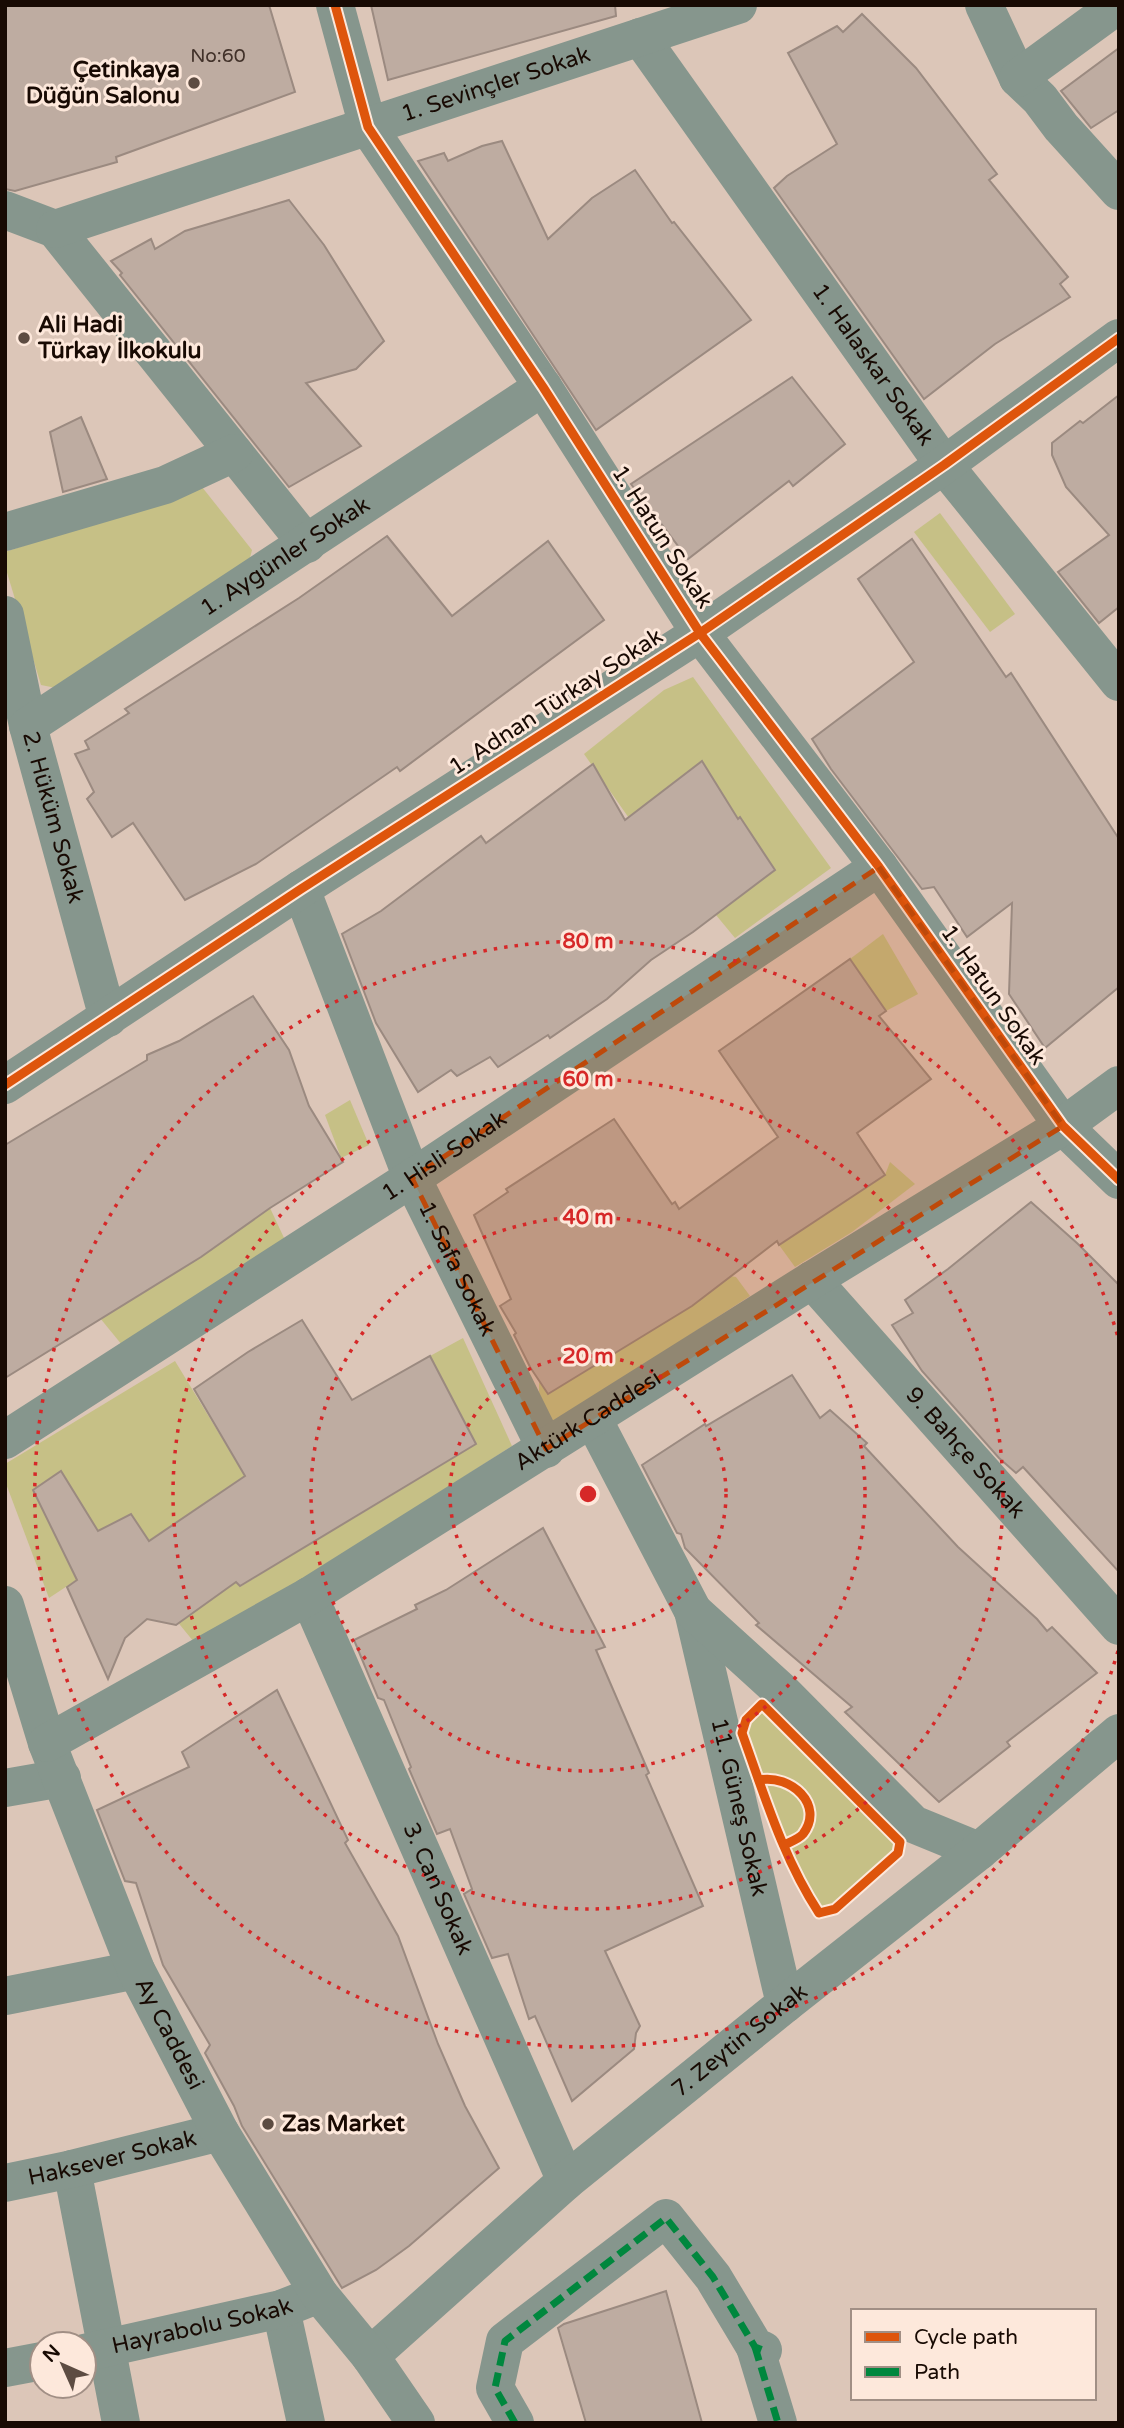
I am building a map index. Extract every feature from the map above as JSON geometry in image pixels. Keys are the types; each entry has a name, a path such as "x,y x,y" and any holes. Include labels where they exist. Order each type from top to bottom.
{"street":[{"name":"1. Hatun Sokak","path":"335,5 368,127 544,387 700,632 879,867 1063,1126 1119,1180"},
{"name":"1. Sevinçler Sokak","path":"55,229 738,5"},
{"path":"984,5 1018,78 1040,99 1061,127 1119,191"},
{"path":"1018,78 1118,5"},
{"name":"1. Halaskar Sokak","path":"640,37 944,465 1119,682"},
{"path":"5,211 55,229 307,544"},
{"name":"1. Adnan Türkay Sokak","path":"5,1086 301,889 700,632 944,465 1119,338"},
{"name":"1. Aygünler Sokak","path":"28,726 544,387"},
{"path":"5,532 165,485 234,453"},
{"name":"2. Hüküm Sokak","path":"5,615 28,726 108,1018"},
{"name":"1. Hisli Sokak","path":"5,1440 412,1178 879,867"},
{"name":"1. Safa Sokak","path":"301,889 412,1178 546,1449"},
{"name":"Aktürk Caddesi","path":"47,1743 309,1597 812,1280 1063,1126 1119,1085"},
{"name":"9. Bahçe Sokak","path":"812,1280 1119,1626"},
{"name":"11. Güneş Sokak","path":"593,1419 693,1611 785,2004"},
{"name":"3. Can Sokak","path":"309,1597 566,2181"},
{"name":"Ay Caddesi","path":"5,1605 47,1743 136,1970 220,2132 319,2294 370,2356 416,2423"},
{"name":"11. Güneş Sokak","path":"693,1611 780,1690 913,1824 979,1851"},
{"name":"7. Zeytin Sokak","path":"370,2356 566,2181 979,1851 1119,1733"},
{"path":"5,1788 62,1778"},
{"path":"5,1996 136,1970"},
{"name":"Haksever Sokak","path":"5,2183 220,2132"},
{"path":"72,2169 93,2330"},
{"path":"515,2423 495,2388 505,2341 666,2218 713,2277 759,2349 778,2423"},
{"name":"Hayrabolu Sokak","path":"98,2350 281,2309 319,2294"},
{"path":"281,2309 306,2423"},
{"path":"98,2356 121,2423"},
{"path":"5,2368 28,2364"}],"highlighted area":[{"path":"879,867 1063,1126 546,1449 412,1178"}],"shaded area":[{"path":"202,487 252,550 247,569 56,688 41,685 5,566 5,552"},
{"path":"940,513 1015,614 990,632 914,532"},
{"path":"693,677 831,868 735,938 716,915 679,859 664,868 584,754 664,690"},
{"path":"883,934 918,994 886,1011 850,959"},
{"path":"350,1100 369,1145 341,1158 325,1115"},
{"path":"890,1162 915,1184 852,1232 795,1267 779,1245 885,1175"},
{"path":"270,1208 285,1240 122,1345 100,1318"},
{"path":"730,1276 736,1277 750,1296 552,1424 539,1393 539,1382 548,1394"},
{"path":"463,1338 512,1446 198,1647 176,1620 236,1582 240,1587 298,1551 346,1515 351,1520 476,1444 430,1356"},
{"path":"175,1361 245,1476 145,1543 128,1546 49,1598 5,1481 5,1464"},
{"path":"762,1704 904,1847 835,1909 819,1913 809,1898 742,1733 746,1720"}],"building":[{"path":"5,5 269,5 295,92 116,157 117,162 15,191 5,189"},
{"path":"371,5 615,5 616,16 388,80"},
{"path":"862,14 916,68 997,174 989,180 1068,277 1060,284 1070,297 995,344 924,399 774,188 787,176 837,144 788,53 837,26 843,32"},
{"path":"1119,48 1119,110 1091,128 1061,91"},
{"path":"502,141 548,239 592,198 635,170 672,223 674,222 751,320 596,430 418,161 444,153 448,161 482,146"},
{"path":"289,200 324,245 384,341 356,369 306,383 361,446 289,487 111,261 151,239 155,249 185,231"},
{"path":"792,377 845,444 793,486 789,481 688,559 631,484"},
{"path":"1119,395 1119,607 1099,623 1058,572 1109,535 1066,487 1052,455 1052,443"},
{"path":"81,417 107,479 63,492 50,432"},
{"path":"387,536 452,616 548,541 604,620 400,771 397,767 256,864 185,900 133,823 112,837 87,799 94,792 75,754 89,749 85,741 129,713 125,709 299,598"},
{"path":"912,539 1006,677 1011,673 1119,839 1119,987 1045,1048 1009,994 1012,903 967,937 934,887 922,889 831,769 812,739 914,662 858,579"},
{"path":"702,761 738,819 740,817 775,870 651,960 607,999 550,1038 548,1035 498,1067 490,1057 457,1076 451,1070 418,1092 376,1023 342,934 381,911 481,836 486,843 593,764 625,820"},
{"path":"850,959 886,1011 879,1016 931,1079 857,1133 885,1175 779,1245 777,1241 692,1306 548,1394 530,1367 514,1335 516,1333 500,1306 511,1299 474,1215 508,1192 506,1189 614,1119 672,1204 675,1202 679,1209 778,1137 719,1051"},
{"path":"253,996 289,1050 309,1106 343,1162 270,1208 201,1257 5,1378 5,1145 147,1060 147,1055 179,1041"},
{"path":"1031,1202 1119,1285 1119,1572 1023,1467 1016,1473 999,1458 922,1371 892,1325 913,1313 905,1300"},
{"path":"302,1320 352,1400 430,1356 476,1444 240,1586 236,1582 176,1625 147,1619 125,1638 108,1679 67,1587 77,1580 33,1490 61,1471 98,1531 131,1514 149,1541 245,1476 194,1389 248,1352"},
{"path":"792,1375 820,1418 830,1410 867,1443 864,1446 958,1547 1047,1631 1052,1627 1097,1673 1007,1742 1010,1746 939,1802 845,1712 852,1707 756,1625 759,1623 685,1548 681,1534 677,1533 642,1465 705,1424 706,1426"},
{"path":"543,1528 605,1647 596,1650 703,1906 605,1951 640,2026 636,2033 634,2049 572,2101 535,2016 529,2019 508,1954 492,1958 464,1894 472,1889 450,1829 437,1834 409,1769 411,1767 384,1700 378,1698 354,1640 417,1609 415,1605 446,1590"},
{"path":"277,1690 348,1840 345,1843 398,1936 438,2044 465,2106 499,2168 409,2246 376,2270 342,2288 242,2126 205,2053 210,2045 163,1965 136,1883 125,1881 97,1810 189,1767 182,1752"},
{"path":"666,2291 702,2423 586,2423 558,2328"}],"marked path":[{"path":"515,2423 495,2388 505,2341 666,2218 713,2277 755,2347 763,2350"},
{"path":"755,2347 778,2423"}],"cycle path":[{"path":"335,5 368,127 543,387 700,633 879,867 1063,1126 1119,1180"},
{"path":"5,1085 301,889 700,633 944,465 1119,338"},
{"path":"762,1704 900,1842 898,1853 835,1909 819,1913 806,1892 775,1825 758,1779 742,1733 746,1720 762,1704"},
{"path":"759,1780 771,1779 793,1787 807,1803 809,1823 803,1834 784,1845"}],"place":[{"name":"Çetinkaya Düğün Salonu","path":"194,83"},
{"name":"Ali Hadi Türkay İlkokulu","path":"24,338"},
{"name":"Zas Market","path":"268,2124"}]}
